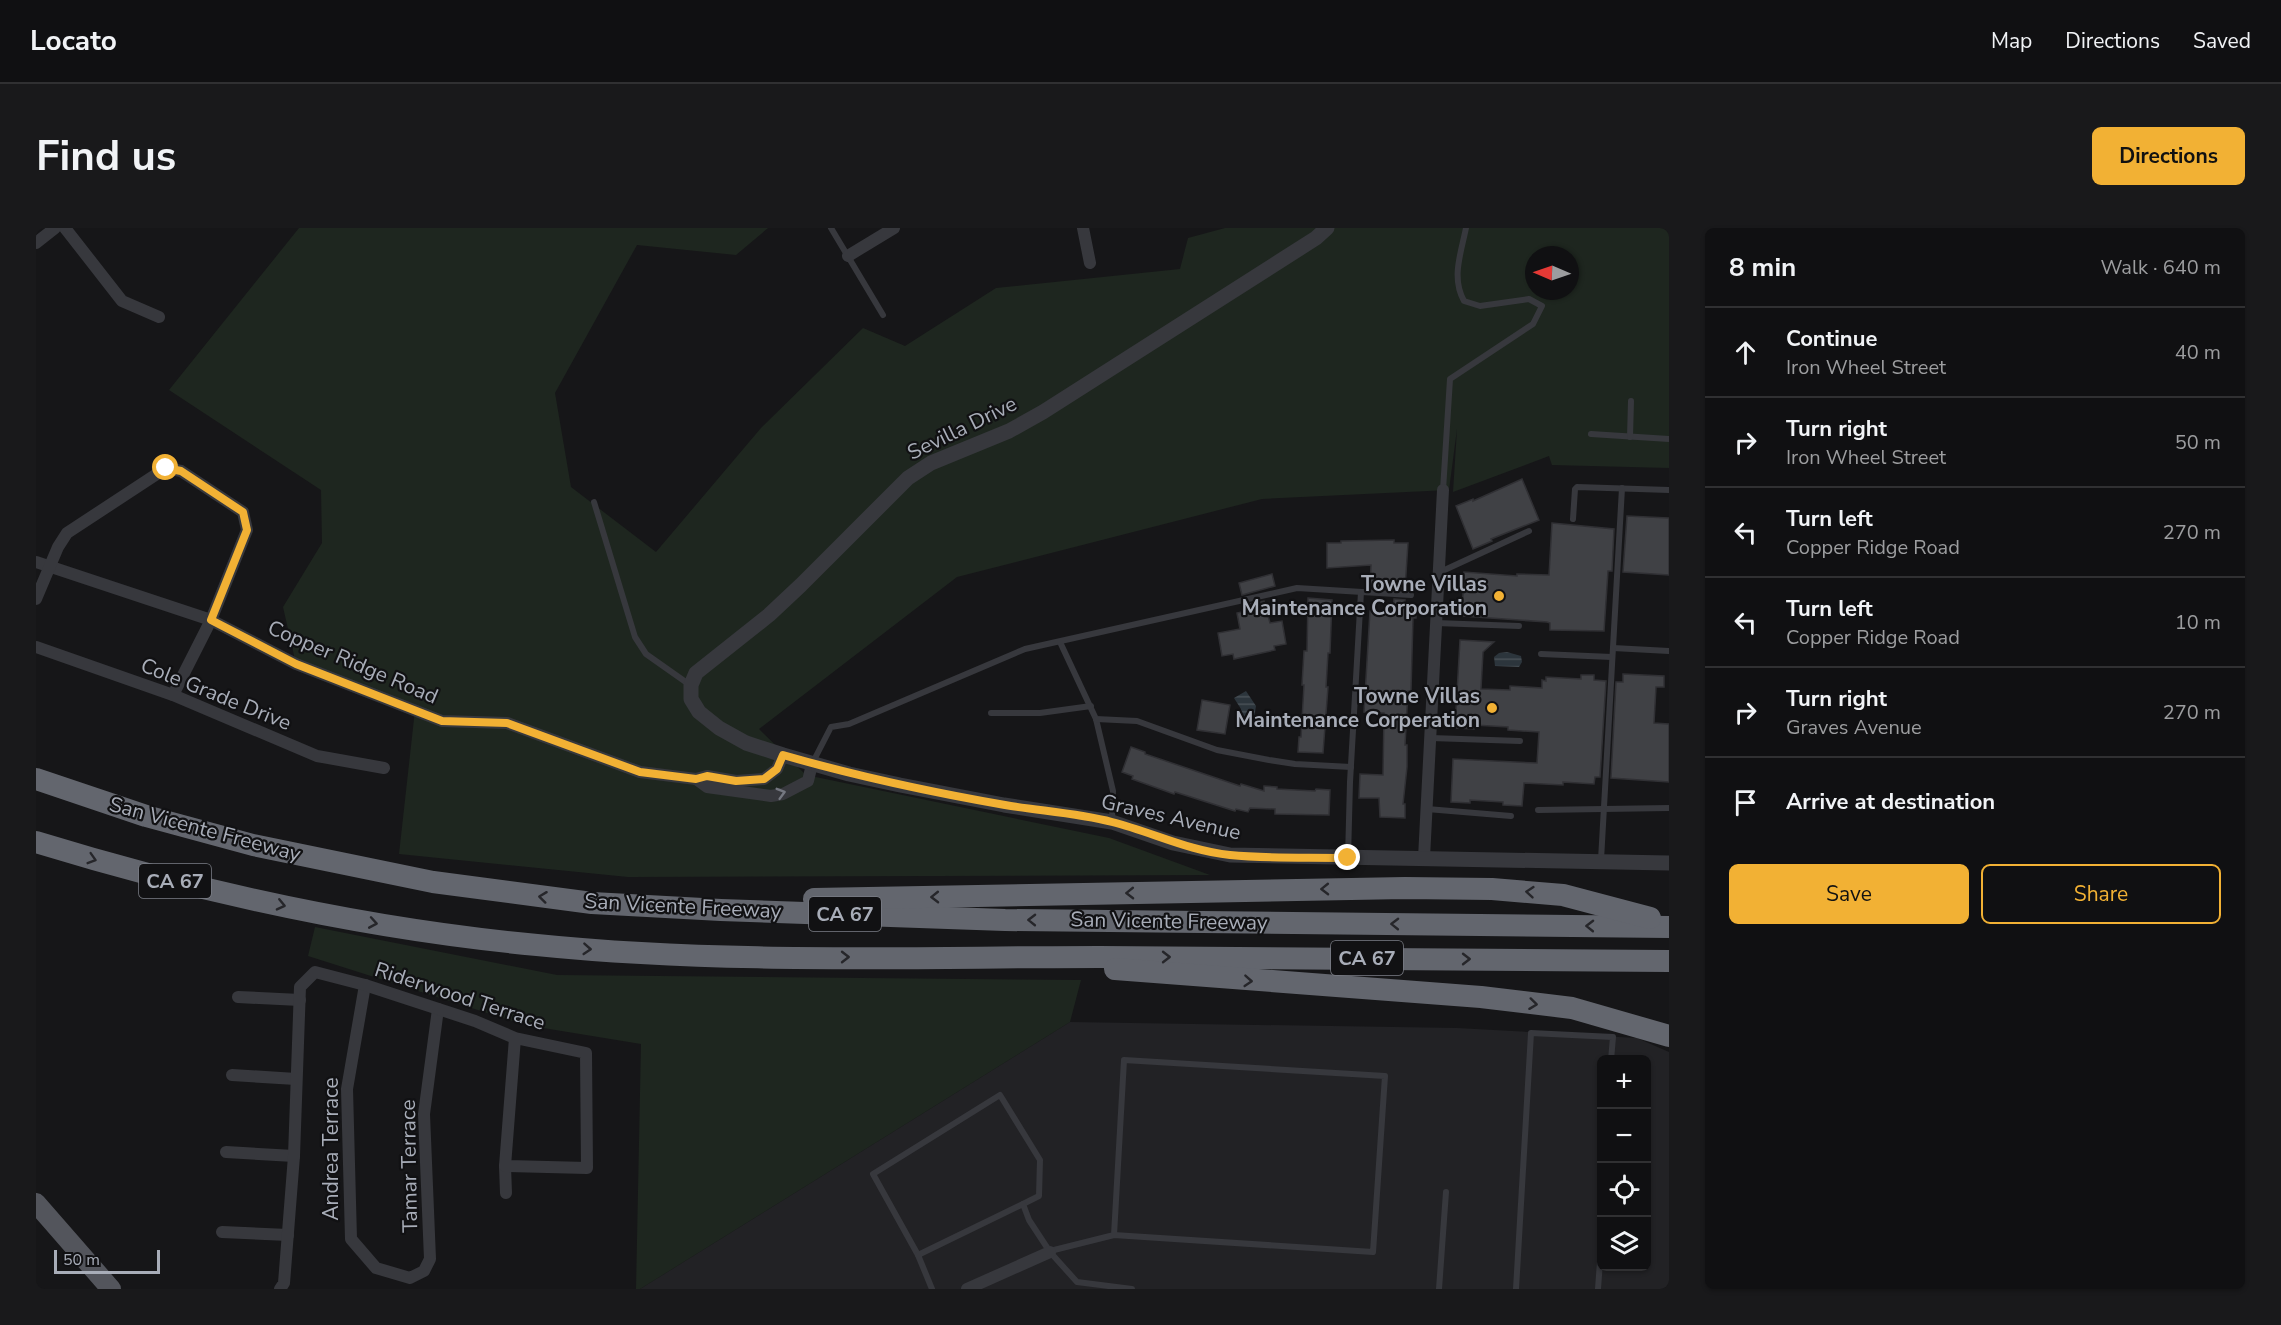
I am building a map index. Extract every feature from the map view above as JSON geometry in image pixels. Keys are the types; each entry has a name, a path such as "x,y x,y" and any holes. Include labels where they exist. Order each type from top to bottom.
{"highway":[{"name":"San Vicente Freeway","path":"36,779 146,816 253,845 433,882 592,903 1005,920 1669,925"},
{"name":"San Vicente Freeway","path":"36,842 121,868 315,913 414,931 539,946 786,957 1669,961"},
{"path":"592,903 1405,888 1492,889 1563,895 1669,925"},
{"path":"1066,957 1124,971 1481,997 1572,1008 1669,1036"}],"main road":[{"path":"36,1203 111,1289"}],"street":[{"path":"36,243 55,228"},
{"path":"65,228 122,301 159,316"},
{"path":"848,256 894,228"},
{"path":"1083,228 1090,263"},
{"name":"Sevilla Drive","path":"691,685 696,673 769,615 908,478 931,463 1009,431 1043,412 1317,238 1327,228"},
{"path":"36,598 58,547 67,533 166,468 181,471 243,512 247,530 211,620 173,695"},
{"path":"1424,858 1443,490"},
{"name":"Copper Ridge Road","path":"36,562 211,620 296,664 442,721 507,723 640,772 696,779 707,776 736,781 764,779 777,769 783,755"},
{"name":"Cole Grade Drive","path":"36,647 173,695 317,756 384,768"},
{"path":"691,685 691,699 699,712 719,728 747,743 812,764"},
{"name":"Copper Ridge Road","path":"696,779 707,787 771,796 783,794 808,781 812,764"},
{"name":"Graves Avenue","path":"812,764 900,785 1004,805 1112,822 1173,843 1230,855 1669,862"},
{"name":"Riderwood Terrace","path":"280,1289 284,1283 294,1156 300,987 315,972 475,1021 515,1038 586,1053 587,1168 506,1166"},
{"name":"Andrea Terrace","path":"365,986 347,1089 351,1239 376,1268 410,1278"},
{"path":"238,998 300,1000"},
{"name":"Tamar Terrace","path":"410,1278 424,1271 430,1259 424,1114 438,1009"},
{"path":"506,1193 515,1038"},
{"path":"232,1075 296,1079"},
{"path":"226,1152 294,1156"},
{"path":"222,1232 288,1235"},
{"path":"967,1289 1050,1252"}],"lane":[{"path":"831,228 883,315"},
{"path":"1443,490 1450,379 1533,324 1542,306 1529,299 1480,306 1464,301 1458,291 1456,274 1466,228"},
{"path":"1630,437 1631,401"},
{"path":"1591,435 1669,439"},
{"path":"1573,519 1577,487 1669,490"},
{"path":"1601,861 1622,488"},
{"path":"594,502 635,637 646,654 691,685"},
{"path":"1437,573 1529,531"},
{"path":"812,764 831,727 849,724 1025,649 1297,588 1411,595"},
{"path":"1348,858 1361,592"},
{"path":"1435,623 1519,626"},
{"path":"1060,642 1096,719 1113,791 1112,822"},
{"path":"1613,648 1669,651"},
{"path":"1542,654 1612,657"},
{"path":"991,713 1040,713 1091,706"},
{"path":"1096,719 1137,721 1217,750 1258,758 1295,764 1351,767"},
{"path":"1430,738 1520,741"},
{"path":"1538,810 1669,808"},
{"path":"1427,809 1511,816"},
{"path":"1516,1289 1531,1033 1613,1037 1611,1055"},
{"path":"1050,1252 1114,1235 1373,1252 1384,1076 1124,1060 1114,1235"},
{"path":"918,1255 1039,1196 1040,1160 1000,1095 873,1173 918,1255 932,1289"},
{"path":"1439,1289 1446,1191"},
{"path":"1023,1204 1029,1220 1050,1252 1077,1282 1132,1289"},
{"path":"1598,1289 1599,1271"}],"shaded area":[{"path":"299,228 768,228 736,255 637,245 555,393 571,487 656,552 761,428 863,328 905,346 996,288 1180,269 1188,238 1225,228 1669,228 1669,468 1552,465 1549,456 1453,492 1457,429 1449,490 1262,499 957,577 759,729 806,775 1109,838 1210,875 628,877 399,854 415,710 296,664 283,607 322,543 321,490 169,390"},
{"path":"1507,652 1521,656 1522,662 1519,667 1495,666 1494,657 1499,653"},
{"path":"1246,691 1256,706 1253,724 1239,723 1241,709 1234,698"},
{"path":"315,927 557,975 1081,980 1070,1022 640,1289 636,1289 641,1044 525,1025 308,956"},
{"path":"1070,1022 1457,1028 1637,1038 1669,1052 1669,1289 640,1289"}],"building":[{"name":"Towne Villas Maintenance Corporation","path":"1522,479 1539,520 1491,539 1492,541 1473,549 1456,506 1473,499 1473,501"},
{"path":"1627,516 1669,518 1669,575 1623,572"},
{"path":"1552,523 1614,529 1612,571 1608,571 1604,631 1550,630 1550,623 1547,622 1462,616 1464,572 1517,576 1517,574 1549,575"},
{"path":"1394,540 1394,543 1408,543 1405,589 1370,586 1371,565 1327,568 1327,543"},
{"path":"1272,574 1275,586 1242,595 1239,583"},
{"path":"1308,598 1332,600 1323,753 1298,752 1299,737 1301,737 1304,651 1307,651"},
{"path":"1394,599 1405,600 1404,605 1416,606 1416,618 1413,618 1411,691 1408,691 1405,745 1407,745 1407,767 1403,804 1405,804 1405,818 1380,817 1379,798 1359,798 1360,774 1383,775 1384,713 1364,712 1370,611 1393,612"},
{"path":"1264,601 1270,623 1282,621 1286,644 1274,646 1275,650 1234,659 1233,654 1222,656 1218,633 1240,629 1237,613 1246,611 1244,605"},
{"path":"1460,640 1494,642 1483,652 1481,689 1510,690 1510,686 1542,688 1542,680 1546,681 1546,677 1581,679 1581,675 1594,675 1594,680 1606,681 1600,777 1595,777 1594,784 1524,783 1522,806 1470,800 1470,803 1451,802 1453,759 1537,763 1539,732 1474,725 1474,729 1455,728"},
{"path":"1623,674 1664,676 1664,687 1656,687 1654,723 1669,724 1669,782 1611,778 1616,682 1623,682"},
{"path":"1202,700 1230,705 1225,734 1197,730"},
{"path":"1131,747 1145,754 1240,786 1241,784 1264,791 1264,786 1277,787 1277,789 1330,790 1329,815 1275,814 1275,809 1250,808 1248,812 1236,809 1235,811 1175,792 1174,794 1132,779 1133,776 1122,772"}],"place":[{"name":"Towne Villas Maintenance Corporation","path":"1499,596"},
{"name":"Towne Villas Maintenance Corperation","path":"1492,708"}],"route":[{"path":"166,468 181,471 243,512 247,530 211,620 296,664 442,721 507,723 640,772 696,779 707,776 736,781 764,779 777,769 783,755 849,774 900,785 1004,805 1112,822 1173,843 1208,851 1230,855 1348,858"}]}
